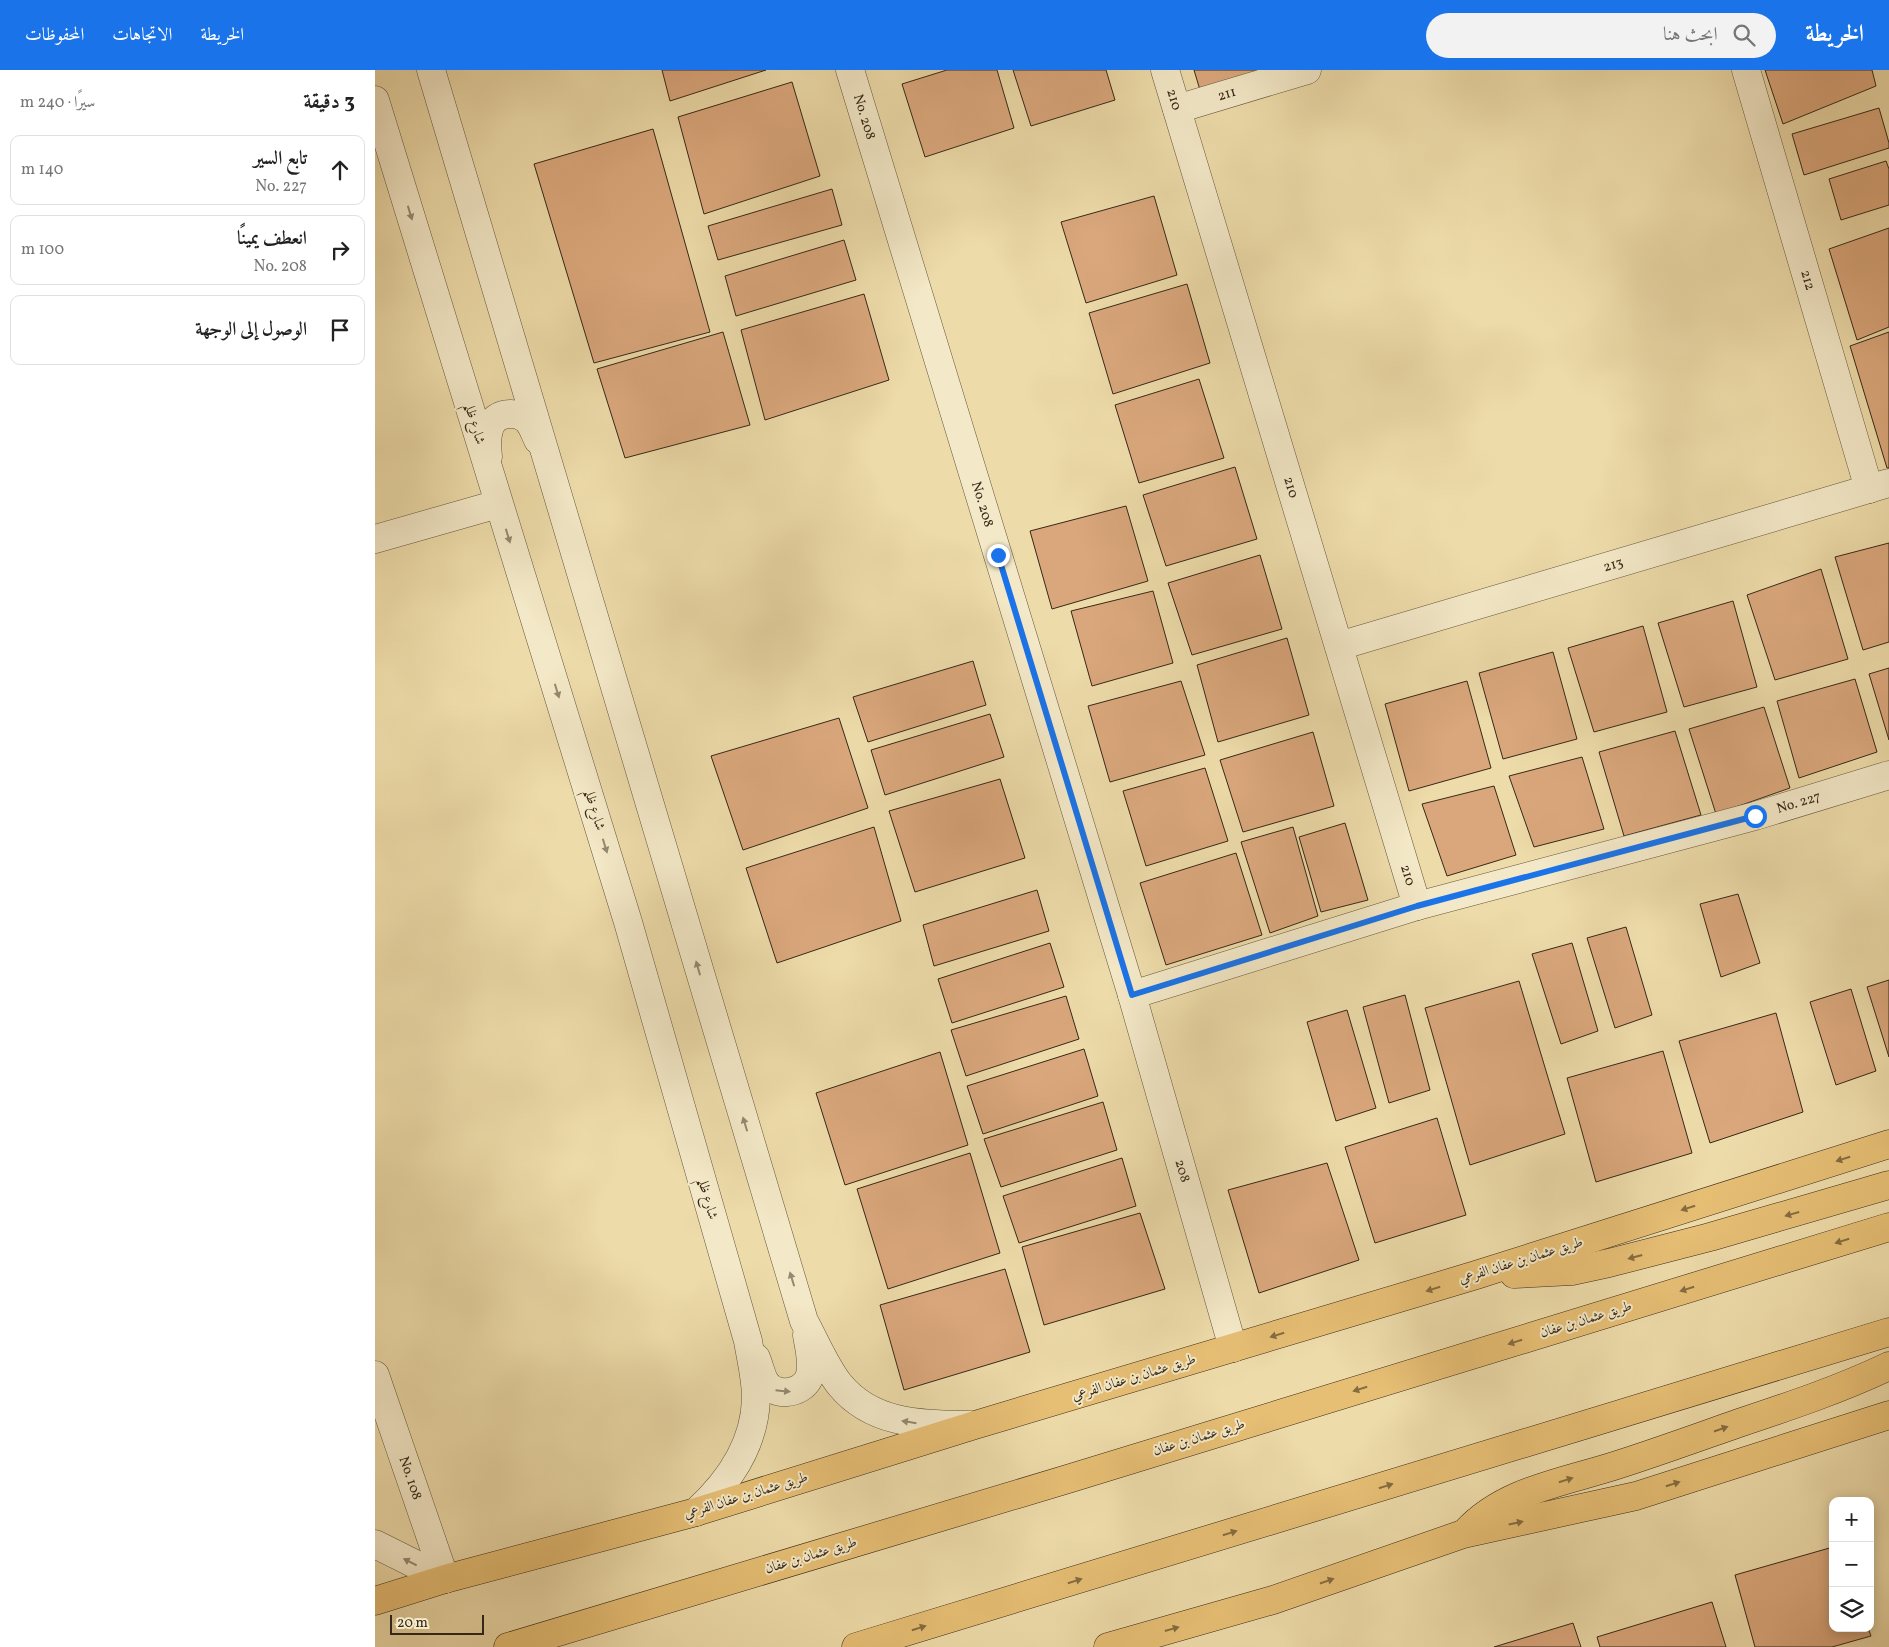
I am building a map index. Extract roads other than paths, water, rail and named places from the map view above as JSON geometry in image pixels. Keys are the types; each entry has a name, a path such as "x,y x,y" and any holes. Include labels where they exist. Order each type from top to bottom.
{"main road":[{"name":"طريق عثمان بن عفان الفرعي","path":"375,1600 445,1579 696,1512 975,1425 1477,1275 1889,1144"},
{"path":"1477,1275 1572,1271 1609,1264 1889,1186"},
{"name":"طريق عثمان بن عفان","path":"508,1647 1061,1481 1889,1227"},
{"path":"856,1647 1889,1332"},
{"path":"1463,1534 1479,1518 1529,1492 1617,1465 1766,1414 1858,1381 1889,1366"},
{"path":"1108,1647 1273,1600 1463,1534 1636,1496 1889,1415"},
{"path":"375,1614 445,1579"}],"street":[{"path":"431,70 804,1321 811,1366 809,1377 803,1386 794,1392 772,1389 764,1381 748,1341"},
{"name":"No. 208","path":"850,70 1132,995"},
{"name":"210","path":"1165,70 1417,906"},
{"name":"211","path":"1177,109 1307,70"},
{"name":"212","path":"1747,70 1879,486"},
{"name":"شارع ظلم","path":"375,100 628,922 748,1341 756,1397 754,1421 746,1448 733,1472 716,1494 696,1512"},
{"path":"375,156 399,176"},
{"path":"455,362 477,397 481,400 494,402 508,396 515,383 517,369 515,349"},
{"path":"489,473 486,439 488,430 494,420 503,414 515,414 526,419 543,450"},
{"name":"213","path":"1339,646 1879,486"},
{"path":"375,539 498,504"},
{"name":"No. 227","path":"1132,995 1417,906 1755,816 1889,775"},
{"name":"208","path":"1132,995 1233,1348"},
{"path":"804,1321 839,1384 853,1399 876,1413 893,1420 915,1424 975,1425"},
{"name":"No. 108","path":"375,1375 445,1579"},
{"path":"375,1544 445,1579"}]}
